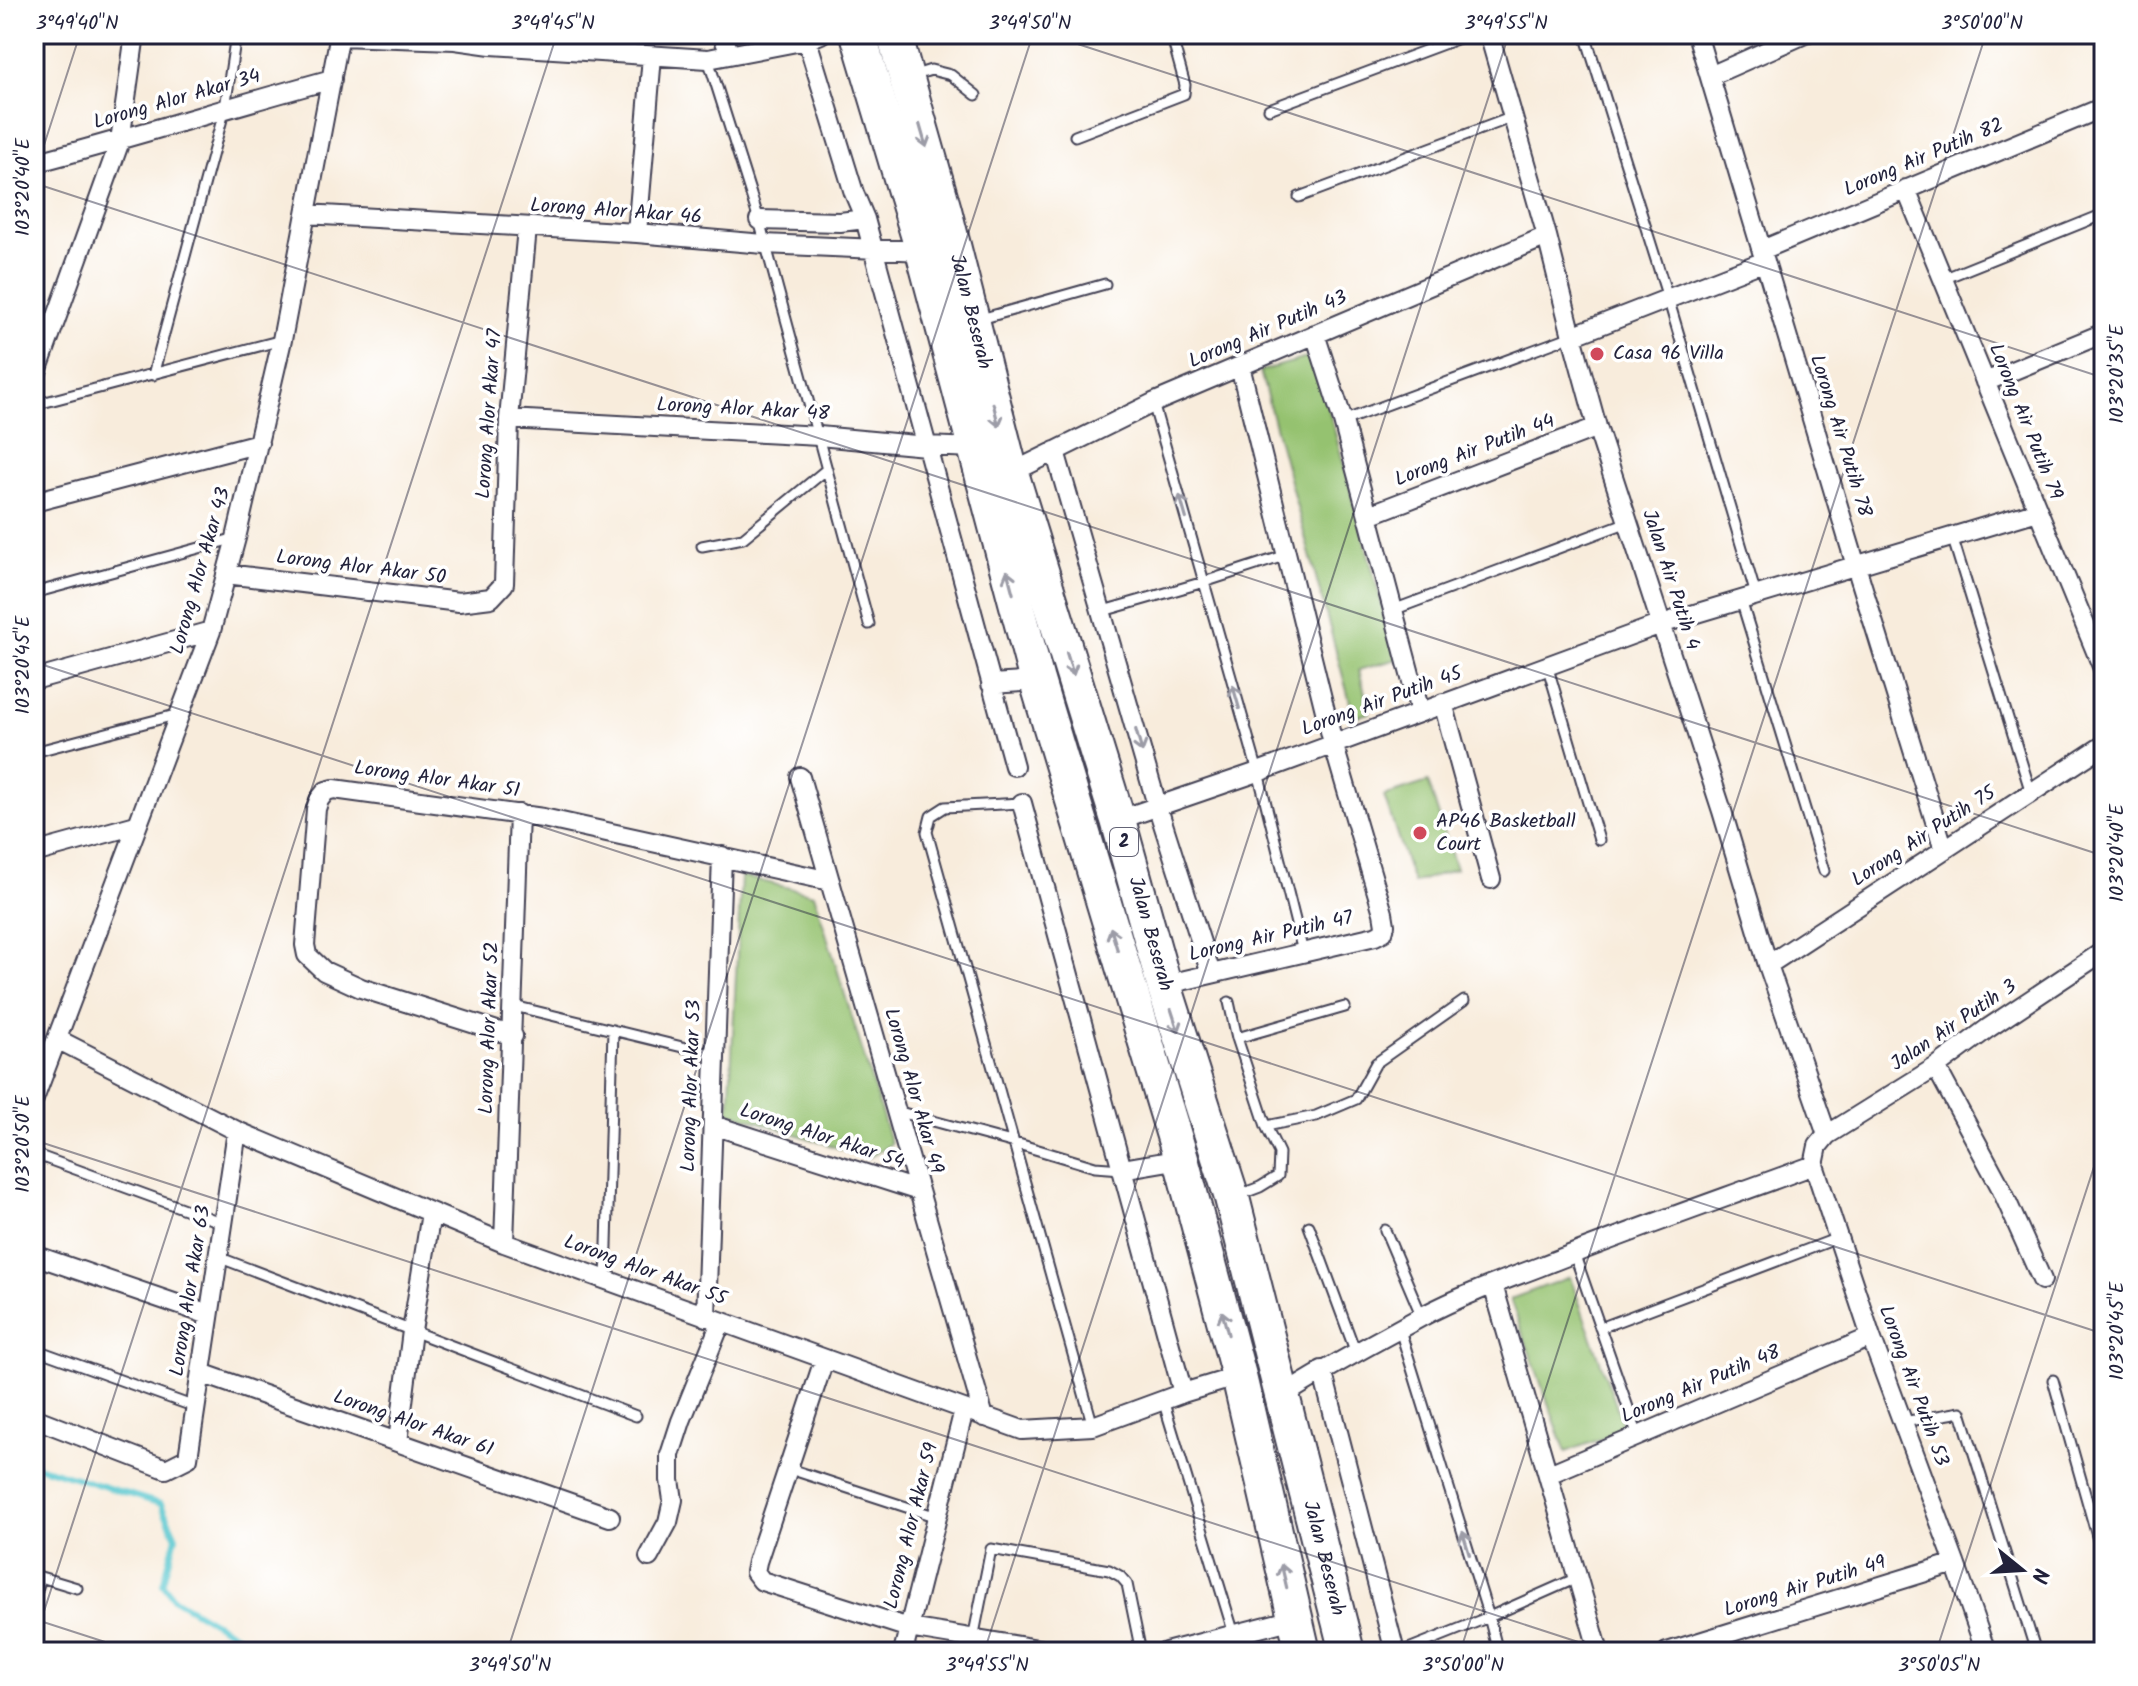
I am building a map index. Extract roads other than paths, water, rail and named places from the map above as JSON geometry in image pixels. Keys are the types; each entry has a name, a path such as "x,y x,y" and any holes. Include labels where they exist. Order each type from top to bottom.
{"highway":[{"name":"Jalan Beserah","path":"858,34 923,251 1037,681 1181,1159 1239,1376 1303,1652"},
{"name":"Jalan Beserah","path":"894,34 944,210 1011,473 1118,820 1164,985 1232,1198 1347,1652"}],"street":[{"path":"34,380 120,141 135,34"},
{"path":"722,34 730,54"},
{"name":"Jalan Air Putih 4","path":"1489,34 1597,427 1722,811 1768,965 1827,1135"},
{"name":"Lorong Air Putih 78","path":"1697,34 1944,850"},
{"path":"1710,76 1803,34"},
{"path":"339,35 455,37 491,45 708,59 814,37 854,193 865,219 1014,766"},
{"name":"Lorong Alor Akar 43","path":"34,1099 211,631 282,340 339,35"},
{"path":"637,233 652,56"},
{"name":"Lorong Alor Akar 34","path":"34,163 332,79"},
{"name":"Lorong Air Putih 82","path":"1572,336 1668,298 1906,189 2104,107"},
{"name":"Lorong Air Putih 79","path":"1906,189 2104,671"},
{"name":"Lorong Alor Akar 46","path":"306,214 637,233 764,244 923,251"},
{"path":"759,220 840,222 865,219"},
{"name":"Lorong Alor Akar 47","path":"491,598 504,584 509,419 527,228"},
{"name":"Lorong Air Putih 43","path":"1011,473 1153,403 1547,236"},
{"path":"1985,382 2104,333"},
{"path":"1315,334 1343,421 1420,712"},
{"path":"1240,366 1333,743"},
{"name":"Lorong Alor Akar 48","path":"509,419 975,448"},
{"name":"Lorong Air Putih 44","path":"1369,515 1597,427"},
{"path":"34,502 259,443"},
{"path":"1055,451 1157,805 1211,974"},
{"name":"Lorong Air Putih 45","path":"1118,820 1661,624 2038,511"},
{"name":"Lorong Alor Akar 50","path":"226,574 459,602 491,598"},
{"path":"34,680 211,631"},
{"path":"991,684 1037,681"},
{"path":"1443,703 1491,879"},
{"name":"Lorong Air Putih 47","path":"1164,985 1383,932 1383,913 1333,743"},
{"name":"Lorong Air Putih 75","path":"1768,965 2104,745"},
{"name":"Lorong Alor Akar 49","path":"800,777 984,1417"},
{"name":"Lorong Alor Akar 51","path":"513,1036 361,988 324,971 307,955 305,945 316,809 326,791 334,789 519,814 830,881"},
{"path":"1022,803 1183,1393"},
{"name":"Lorong Alor Akar 52","path":"504,1243 519,814"},
{"path":"34,853 136,825"},
{"name":"Lorong Alor Akar 53","path":"649,1557 668,1522 673,1500 670,1455 713,1320 713,1125 722,856"},
{"name":"Jalan Air Putih 3","path":"1827,1135 1936,1067 2104,951"},
{"name":"Lorong Alor Akar 55","path":"57,1039 237,1131 504,1243 1022,1430 1093,1426 1239,1376"},
{"path":"1936,1067 2000,1186 2042,1280"},
{"name":"Lorong Alor Akar 54","path":"713,1125 919,1191"},
{"name":"Lorong Alor Akar 63","path":"34,1418 166,1469 188,1458 237,1131"},
{"path":"1283,1396 1322,1370 1422,1317 1493,1285 1814,1165 1818,1146 1827,1135"},
{"path":"1122,1169 1181,1159"},
{"name":"Lorong Air Putih 53","path":"1814,1165 1871,1337 1986,1652"},
{"path":"398,1442 431,1213"},
{"path":"34,1255 209,1315"},
{"path":"1493,1285 1599,1652"},
{"name":"Lorong Air Putih 48","path":"1549,1474 1871,1337"},
{"path":"824,1360 757,1562 755,1572 762,1581 909,1628 1056,1652"},
{"path":"1322,1370 1395,1652"},
{"name":"Lorong Alor Akar 61","path":"201,1373 610,1517"},
{"name":"Lorong Alor Akar 59","path":"903,1652 964,1410"},
{"name":"Lorong Air Putih 49","path":"1667,1652 1955,1563"},
{"path":"1166,1652 1294,1619"}],"lane":[{"path":"153,375 225,108 236,34"},
{"path":"1075,136 1184,94 1185,85 1171,34"},
{"path":"1269,109 1470,34"},
{"path":"1585,34 1668,298 1824,871"},
{"path":"708,59 759,220 869,624"},
{"path":"907,77 931,70 951,75 976,95"},
{"path":"1299,197 1513,117"},
{"path":"1943,279 2104,214"},
{"path":"972,321 1105,284"},
{"path":"1343,421 1572,336"},
{"path":"34,405 282,340"},
{"path":"1153,403 1258,772 1303,952"},
{"path":"702,546 743,538 827,469"},
{"path":"1393,610 1628,522"},
{"path":"1952,536 2031,793"},
{"path":"34,593 236,538"},
{"path":"1103,611 1287,555"},
{"path":"1547,665 1599,840"},
{"path":"34,752 179,714"},
{"path":"1022,803 945,807 931,816 927,832 1093,1426"},
{"path":"1266,1126 1316,1116 1356,1099 1376,1063 1464,1001"},
{"path":"1229,1002 1237,1038 1266,1126 1279,1153 1278,1176 1232,1198"},
{"path":"514,1006 715,1055"},
{"path":"1237,1038 1345,1007"},
{"path":"606,1281 613,1030"},
{"path":"896,1111 1095,1167 1122,1169"},
{"path":"34,1154 223,1223"},
{"path":"1309,1226 1356,1353"},
{"path":"1385,1230 1422,1317"},
{"path":"1600,1328 1838,1238"},
{"path":"1574,1253 1638,1436"},
{"path":"218,1257 636,1416"},
{"path":"1400,1330 1498,1652"},
{"path":"34,1349 195,1407"},
{"path":"2053,1380 2104,1561"},
{"path":"1163,1400 1234,1635"},
{"path":"1903,1422 1961,1412 2036,1652"},
{"path":"787,1468 937,1517"},
{"path":"973,1639 991,1549 1109,1570 1120,1576 1127,1584 1141,1652"},
{"path":"34,1600 38,1576 77,1588"},
{"path":"1401,1652 1579,1577"}],"waterway":[{"path":"34,1465 161,1504 176,1537 163,1584 174,1599 265,1652"}],"place":[{"name":"Casa 96 Villa","path":"1597,354"},
{"name":"AP46 Basketball Court","path":"1420,833"}]}
